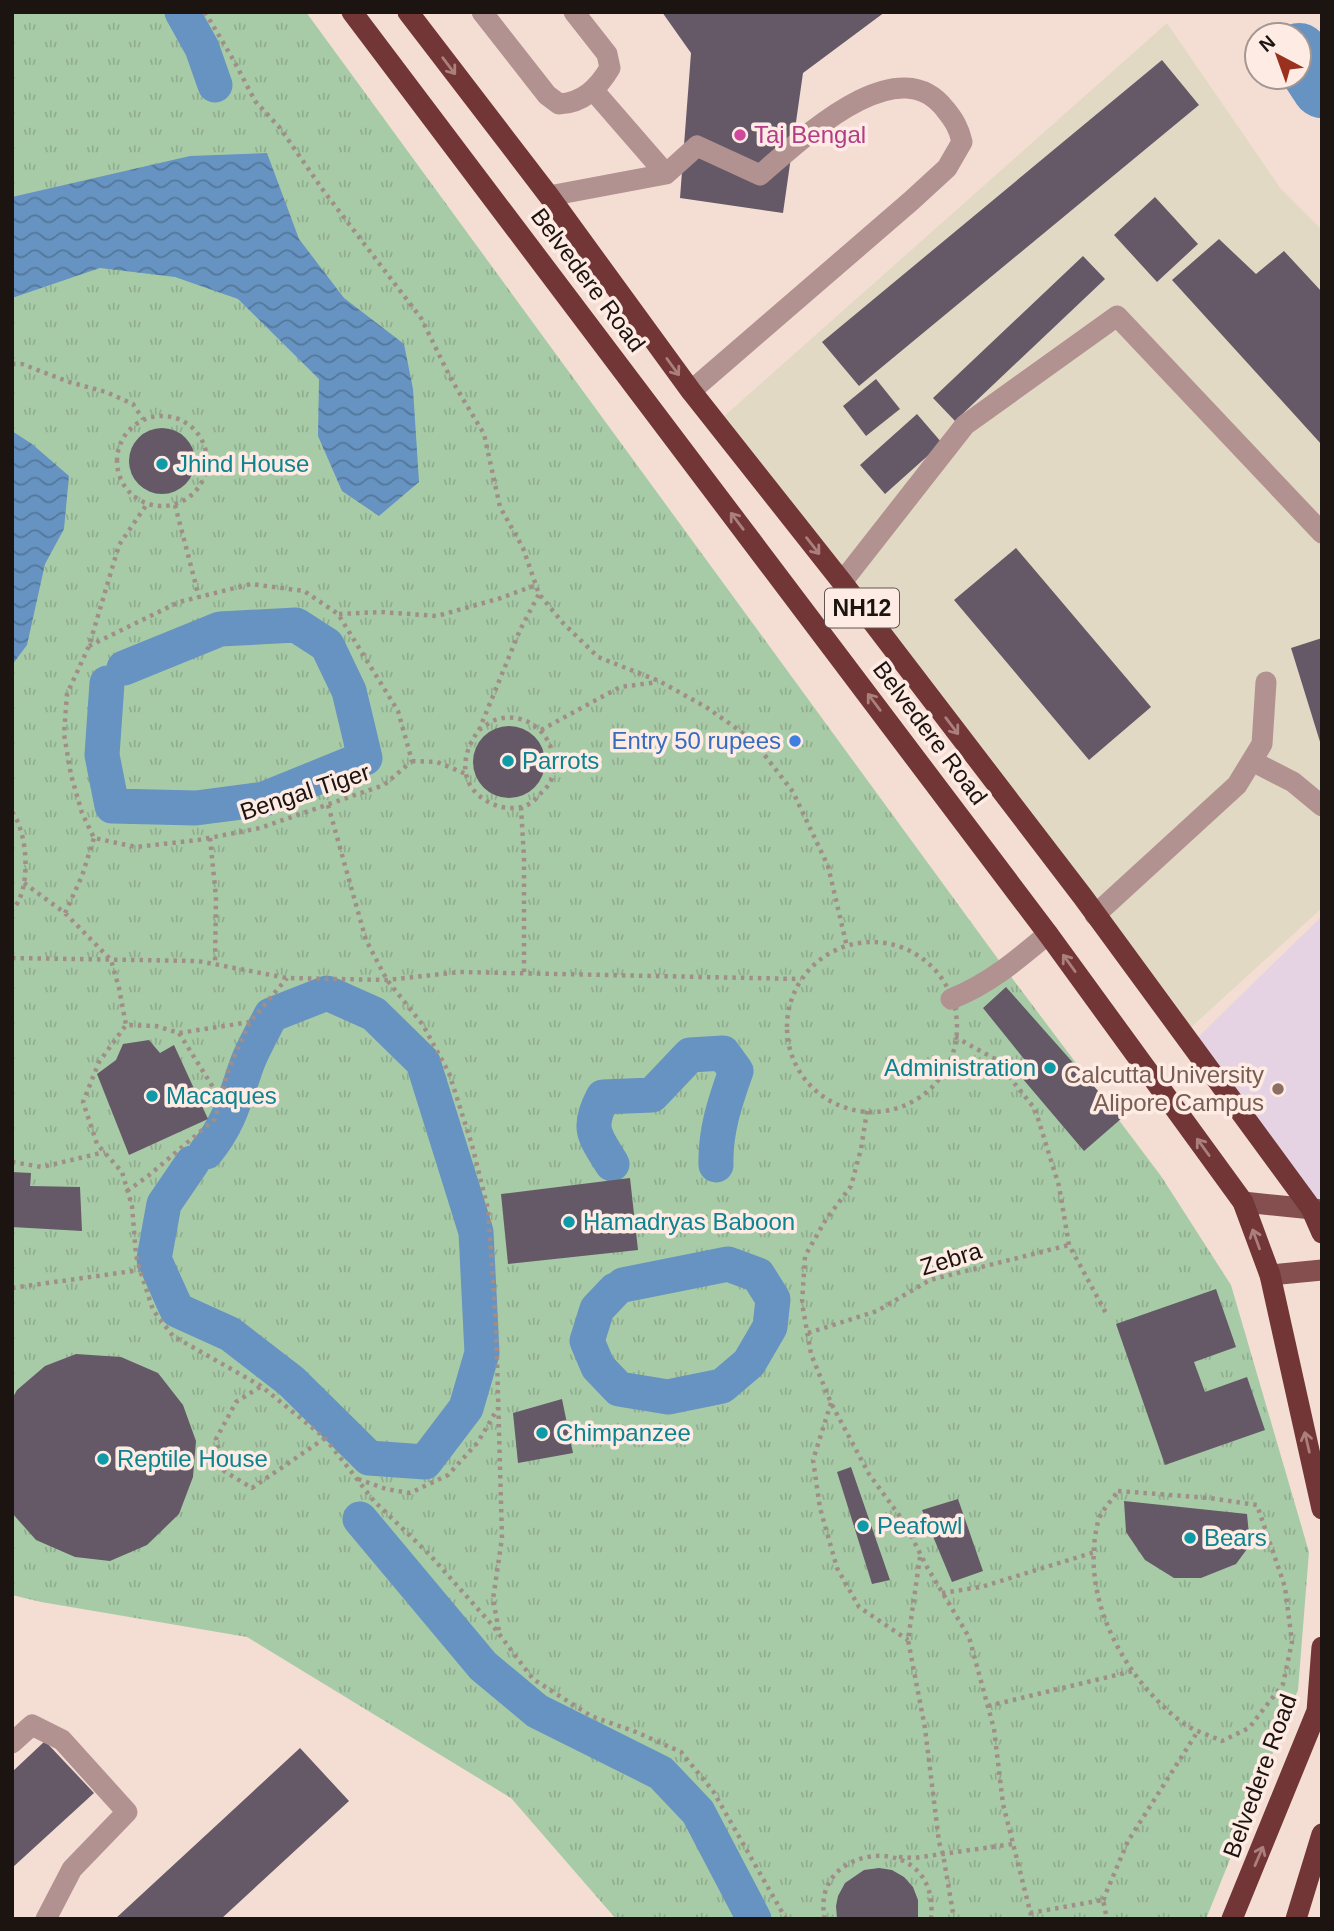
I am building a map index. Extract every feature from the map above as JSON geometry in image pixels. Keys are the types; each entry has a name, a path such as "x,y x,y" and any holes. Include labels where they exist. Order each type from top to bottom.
{"highway":[{"name":"Belvedere Road","path":"352,12 1048,934 1243,1202 1270,1275 1322,1509"},
{"name":"Belvedere Road","path":"408,12 549,196 691,391 842,582 1316,1209 1322,1233"},
{"name":"Belvedere Road","path":"1232,1919 1317,1711 1322,1647"},
{"path":"1296,1919 1322,1834"}],"main road":[{"path":"1243,1202 1316,1209"},
{"path":"1270,1275 1322,1270"}],"lane":[{"path":"482,12 547,95 559,104 574,104 593,90 610,68 607,54 574,12"},
{"path":"549,196 666,174 697,146 760,175 827,119 881,90 903,88 927,92 940,102 959,128 962,142 947,168 691,391"},
{"path":"593,90 666,174"},
{"path":"842,582 965,425 1117,316 1322,533"},
{"path":"1095,915 1237,785 1262,744 1266,682"},
{"path":"1252,761 1293,782 1322,806"},
{"path":"951,999 975,990 999,975 1048,934"},
{"path":"12,1743 32,1725 62,1740 127,1812 72,1868 46,1919"}],"path":[{"path":"205,12 255,102 280,128 323,190 421,318 451,379 484,434 500,507 523,548 539,594 563,623 598,657 659,681 706,708 753,740 793,792 828,866 847,947"},
{"path":"12,364 106,391 133,404 143,419"},
{"path":"168,415 183,419 196,429 205,443 208,468 198,489 189,498 175,505 163,507 138,500 126,489 120,477 117,462 123,437 143,419 168,415"},
{"path":"65,912 82,876 94,838 82,813 71,775 64,734 67,694 89,646 119,545 147,504"},
{"path":"175,505 199,597"},
{"path":"89,646 179,602 251,583 304,591 338,614 398,712 412,761 437,762 466,774"},
{"path":"338,614 381,612 437,616 536,585"},
{"path":"479,730 496,720 510,717 531,723 541,730 551,743 555,765 554,775 547,789 521,807 505,808 486,802 474,789 466,774 465,758 520,630 539,594"},
{"path":"541,730 620,687 659,681"},
{"name":"Bengal Tiger","path":"94,838 136,847 210,838 260,828 384,785 412,761"},
{"path":"328,805 366,940 387,980 423,1025 449,1073 472,1145 488,1209 496,1323 502,1538 494,1599 500,1635"},
{"path":"521,807 524,973"},
{"path":"12,812 17,817 26,851 24,883 16,906 12,909"},
{"path":"210,838 216,897 215,964"},
{"path":"24,883 65,912 111,960 126,1025 99,1062 83,1102 97,1144 122,1172 132,1206 136,1255 153,1310 173,1336 261,1386 326,1438 374,1501 429,1554 500,1635 533,1678 591,1716 681,1752 713,1791 786,1919"},
{"path":"864,942 904,948 930,964 948,988 957,1014 954,1049 935,1085 918,1099 891,1110 852,1110 821,1097 795,1066 786,1030 792,997 801,979 822,957 835,949 847,947 864,942"},
{"path":"12,958 198,961 287,978 387,980 460,972 801,979"},
{"path":"127,1191 215,1119 229,1068 250,1022 287,978"},
{"path":"126,1025 156,1026 179,1034 250,1022"},
{"path":"179,1034 221,1100"},
{"path":"955,1037 995,1059 1035,1109 1059,1186 1069,1245 1107,1315"},
{"path":"867,1111 861,1149 850,1186 825,1221 805,1256 802,1303 811,1354 831,1403 869,1474 904,1522 920,1555 969,1637 994,1729 1003,1804 1031,1916 1103,1900"},
{"path":"12,1163 42,1167 105,1152"},
{"name":"Zebra","path":"808,1333 877,1311 930,1280 1069,1245"},
{"path":"12,1288 140,1270"},
{"path":"261,1386 236,1402 216,1440 224,1471 251,1488 326,1438"},
{"path":"831,1403 813,1461 820,1508 837,1568 859,1606 908,1640"},
{"path":"357,1479 386,1489 410,1493 448,1475 478,1442 498,1408"},
{"path":"1118,1491 1209,1497 1257,1505 1285,1587 1292,1642 1283,1684 1249,1728 1222,1741 1185,1724 1144,1689 1111,1635 1093,1575 1094,1552 1098,1520 1118,1491"},
{"path":"942,1593 981,1587 1094,1552"},
{"path":"920,1555 908,1640 925,1728 939,1842 954,1919"},
{"path":"988,1706 1133,1671"},
{"path":"1107,1919 1103,1900 1128,1841 1198,1731"},
{"path":"825,1919 824,1901 830,1883 839,1871 855,1859 866,1856 914,1858 1013,1843"},
{"path":"894,1856 911,1865 921,1875 930,1892 931,1919"}],"shaded area":[{"path":"1167,23 1281,189 1322,230 1322,908 1187,1031 722,418"},
{"name":"Calcutta University Alipore Campus","path":"1322,916 1322,1240 1197,1038"}],"green space":[{"path":"12,12 306,12 1006,970 1161,1176 1231,1285 1309,1552 1298,1690 1206,1919 616,1919 511,1798 247,1637 12,1595"}],"water":[{"path":"267,153 299,239 344,298 404,344 413,389 419,482 379,516 342,491 318,436 319,379 238,299 175,277 100,268 12,298 12,197 190,156"},
{"path":"12,431 32,444 69,476 64,529 45,564 27,645 12,665"}],"building":[{"name":"Taj Bengal","path":"662,12 885,12 803,73 783,213 680,198 691,53"},
{"path":"1162,60 1199,105 859,386 822,342"},
{"path":"1155,197 1198,244 1157,282 1114,235"},
{"path":"1219,239 1256,274 1284,251 1322,292 1322,445 1172,280"},
{"path":"1083,256 1105,279 955,421 933,398"},
{"path":"876,379 900,409 866,436 843,406"},
{"path":"917,414 942,443 885,494 860,465"},
{"name":"Jhind House","path":"162,428 185,438 195,461 185,484 162,494 139,484 129,461 139,438"},
{"path":"1016,548 1151,707 1089,760 954,600"},
{"path":"1322,638 1322,745 1321,745 1291,648"},
{"name":"Parrots","path":"509,726 529,732 539,742 545,762 539,782 529,792 509,798 489,792 479,782 473,762 479,742 489,732"},
{"name":"Administration","path":"1006,987 1122,1118 1084,1151 1017,1072 1028,1064 983,1008"},
{"name":"Macaques","path":"149,1040 160,1053 174,1045 208,1119 129,1155 97,1074 116,1060 123,1044"},
{"path":"12,1172 31,1173 30,1186 80,1187 82,1231 12,1227"},
{"name":"Hamadryas Baboon","path":"630,1178 638,1250 508,1264 501,1194"},
{"path":"1216,1289 1236,1347 1194,1362 1205,1392 1247,1377 1265,1430 1165,1465 1116,1324"},
{"name":"Reptile House","path":"76,1354 121,1357 158,1373 183,1405 196,1441 193,1477 179,1514 147,1545 110,1561 75,1557 36,1540 12,1513 12,1399 17,1390 45,1366"},
{"name":"Chimpanzee","path":"562,1399 573,1453 518,1463 513,1413"},
{"name":"Peafowl","path":"851,1467 890,1580 872,1584 837,1472"},
{"path":"958,1499 983,1571 952,1582 922,1510"},
{"name":"Bears","path":"1124,1501 1247,1514 1250,1545 1236,1564 1201,1578 1174,1578 1145,1560 1126,1532"},
{"path":"45,1741 94,1793 12,1868 12,1772"},
{"path":"300,1748 349,1801 221,1919 115,1919"},
{"path":"864,1870 892,1870 904,1877 913,1887 918,1900 918,1919 837,1919 838,1896 845,1883"}],"waterway":[{"path":"182,12 202,48 215,85"},
{"path":"1313,74 1322,88"},
{"path":"107,683 102,755 112,806 196,808 264,799 365,758 349,691 327,645 296,625 220,629 124,668"},
{"path":"192,1163 164,1204 154,1259 177,1310 230,1334 291,1381 369,1458 425,1462 466,1408 482,1353 476,1232 423,1062 374,1014 327,993 271,1015 249,1058 226,1120 206,1152"},
{"path":"612,1164 597,1139 594,1125 603,1097 652,1095 690,1055 723,1053 736,1071 719,1128 716,1165"},
{"path":"615,1290 597,1309 587,1341 598,1367 619,1389 668,1397 722,1386 749,1363 770,1327 773,1299 758,1275 728,1264 623,1285"},
{"path":"360,1519 483,1666 537,1711 661,1773 698,1812 754,1919"}],"place":[{"name":"Taj Bengal","path":"740,135"},
{"name":"Jhind House","path":"162,464"},
{"name":"Entry 50 rupees","path":"795,741"},
{"name":"Parrots","path":"508,761"},
{"name":"Administration","path":"1050,1068"},
{"name":"Calcutta University Alipore Campus","path":"1278,1089"},
{"name":"Macaques","path":"152,1096"},
{"name":"Hamadryas Baboon","path":"569,1222"},
{"name":"Chimpanzee","path":"542,1433"},
{"name":"Reptile House","path":"103,1459"},
{"name":"Peafowl","path":"863,1526"},
{"name":"Bears","path":"1190,1538"}]}
